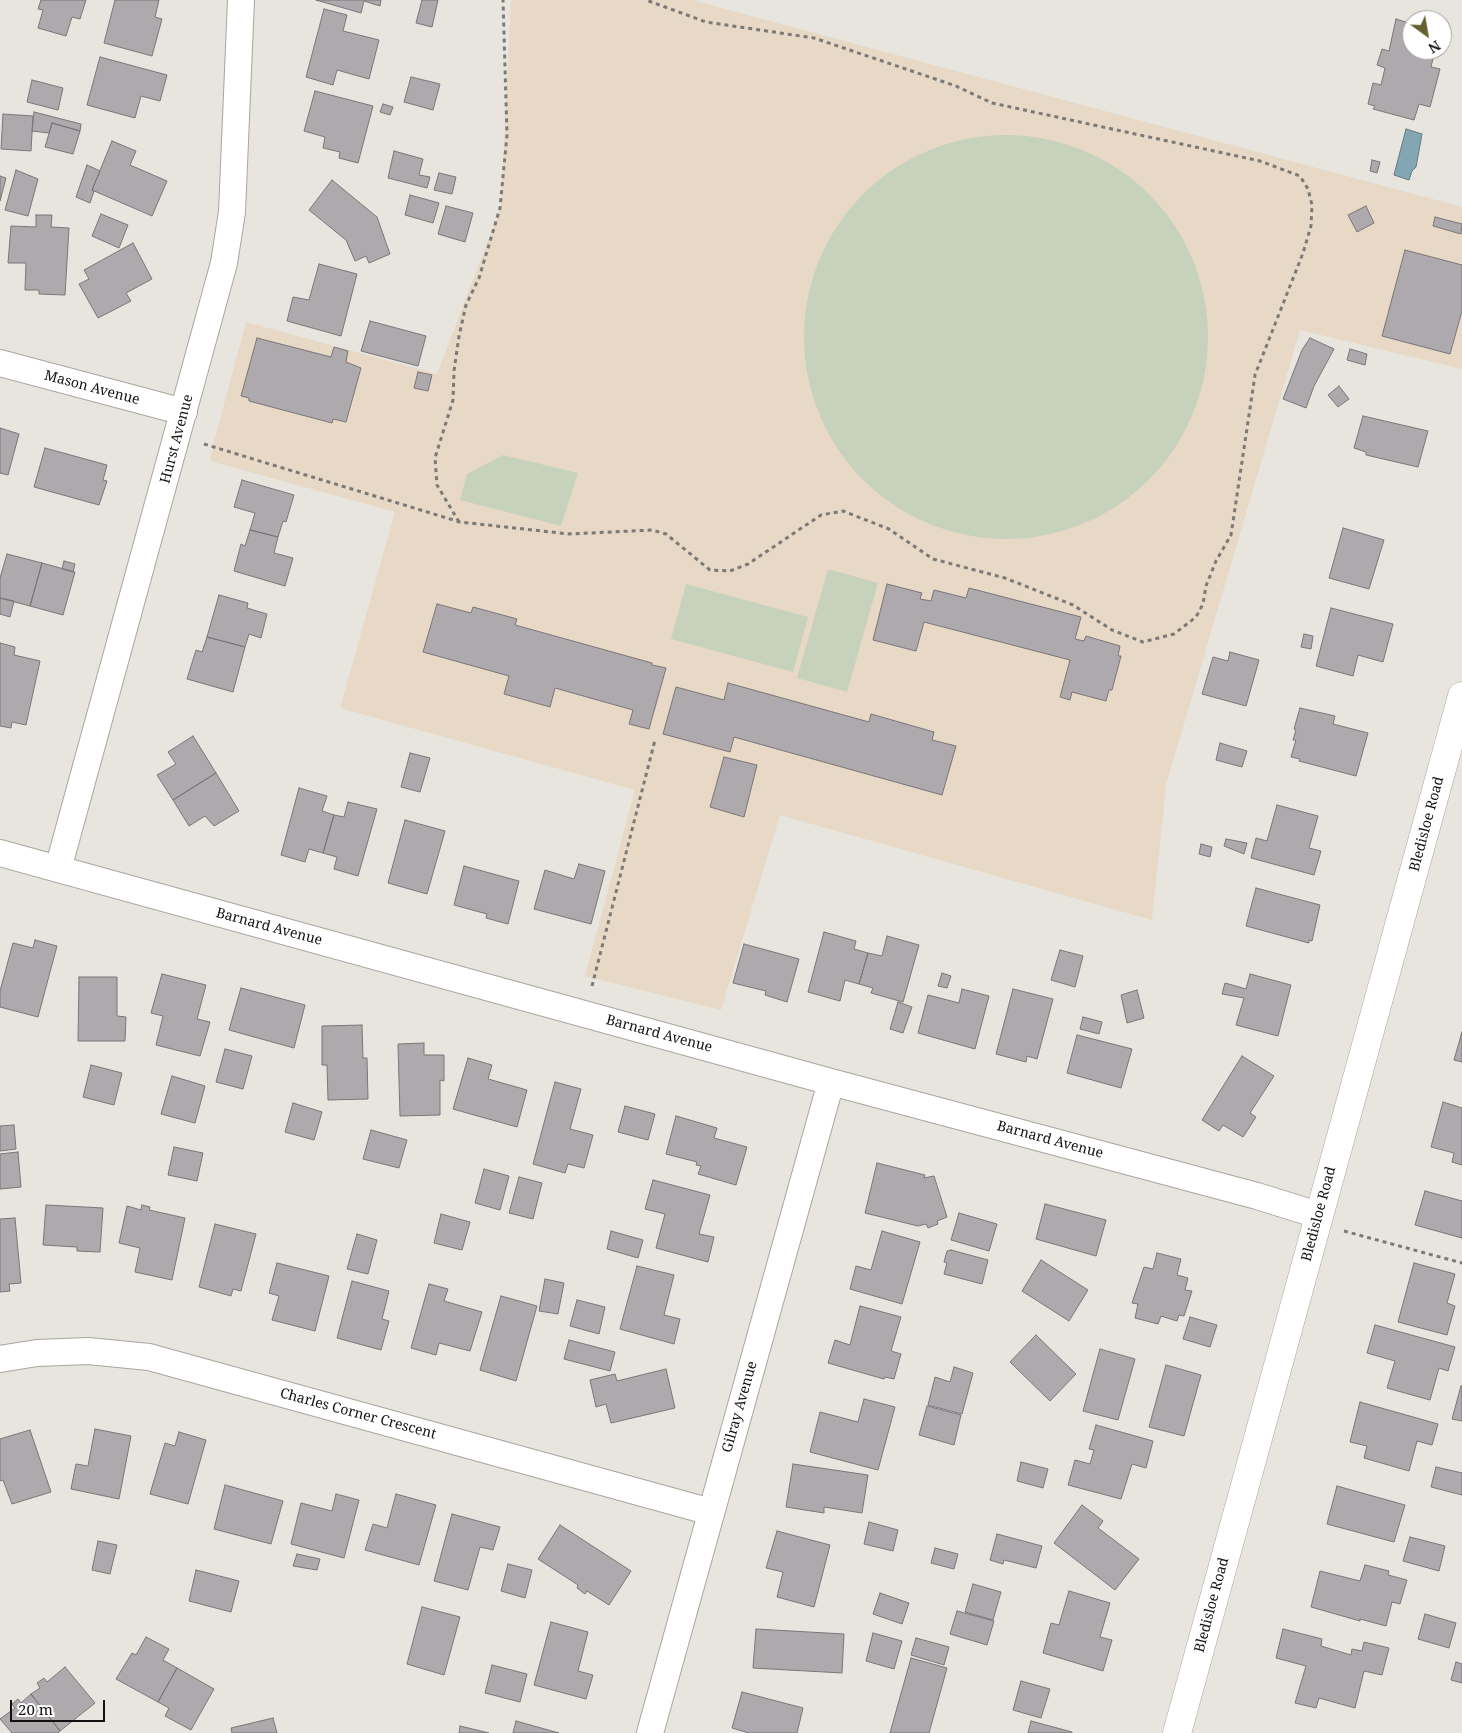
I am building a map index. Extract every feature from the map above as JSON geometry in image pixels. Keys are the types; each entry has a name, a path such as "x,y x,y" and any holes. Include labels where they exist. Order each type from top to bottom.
{"street":[{"name":"Hurst Avenue","path":"58,869 177,441 224,263 232,212 241,0"},
{"name":"Mason Avenue","path":"0,363 184,412"},
{"name":"Bledisloe Road","path":"1177,1733 1462,696"},
{"name":"Barnard Avenue","path":"0,853 831,1082 1257,1196 1317,1219"},
{"name":"Gilray Avenue","path":"650,1733 831,1082"},
{"name":"Charles Corner Crescent","path":"0,1359 37,1353 88,1351 149,1356 711,1512"}],"path":[{"path":"460,522 437,485 435,458 453,400 458,336 466,305 479,278 500,208 507,135 503,0"},
{"path":"177,441 206,444 460,522 569,534 652,530 666,534 710,570 730,571 748,564 821,515 843,511 889,529 933,559 1005,578 1073,605 1112,630 1142,642 1174,634 1196,617 1203,604 1206,586 1216,561 1230,535 1255,375 1303,253 1311,226 1312,205 1308,189 1300,176 1260,160 992,102 956,86 814,38 706,22 646,0"},
{"path":"585,1013 654,740"},
{"path":"1317,1219 1462,1263"}],"shaded area":[{"path":"511,0 692,0 1462,207 1462,369 1300,330 1166,785 1152,920 780,815 721,1010 585,976 635,790 340,708 395,512 210,461 215,438 246,322 437,374 501,207"}],"green space":[{"path":"1006,135 1045,138 1083,150 1101,158 1118,169 1149,194 1174,225 1185,242 1193,260 1205,298 1208,337 1205,376 1193,414 1185,432 1174,449 1149,480 1118,505 1101,516 1083,524 1045,536 1006,539 967,536 929,524 911,516 894,505 863,480 838,449 827,432 819,414 807,376 804,337 807,298 819,260 827,242 838,225 863,194 894,169 911,158 929,150 967,138"},
{"path":"503,455 578,473 561,526 460,500 467,474"},
{"path":"828,569 878,583 847,692 797,678"},
{"path":"686,584 808,617 793,672 671,639"}],"water":[{"path":"1406,129 1422,134 1416,167 1412,171 1409,180 1394,175"}],"building":[{"path":"41,0 86,0 80,19 72,17 66,36 38,28 43,10 38,9"},
{"path":"115,0 159,0 155,17 162,19 152,56 104,43"},
{"path":"316,0 381,0 380,6 364,1 361,13"},
{"path":"422,0 438,0 432,27 416,23"},
{"path":"324,9 347,15 343,31 379,40 369,79 337,70 333,85 306,77"},
{"path":"1396,19 1402,21 1402,60 1433,60 1431,67 1440,69 1430,107 1419,104 1414,120 1373,109 1375,106 1368,104 1373,83 1381,85 1385,68 1377,65 1382,49 1389,51"},
{"path":"100,57 167,75 160,101 141,96 135,118 87,105"},
{"path":"411,77 440,84 433,110 404,102"},
{"path":"32,80 63,88 58,110 27,102"},
{"path":"315,91 373,106 358,163 339,158 340,152 323,148 325,137 304,131"},
{"path":"383,104 393,107 390,115 380,112"},
{"path":"34,112 81,124 80,131 52,123 49,133 32,131"},
{"path":"3,114 33,116 31,151 1,149"},
{"path":"52,123 80,131 73,154 45,147"},
{"path":"112,141 136,151 130,165 167,181 152,216 92,190"},
{"path":"394,151 423,159 419,175 430,177 427,188 388,178"},
{"path":"1372,160 1380,162 1377,173 1370,171"},
{"path":"87,165 100,171 92,190 94,191 90,203 76,197"},
{"path":"16,170 38,179 28,216 5,210"},
{"path":"439,173 456,177 452,194 434,190"},
{"path":"0,176 6,178 0,201"},
{"path":"332,180 377,217 390,254 369,263 366,256 355,261 346,240 309,210"},
{"path":"410,195 439,203 433,223 405,215"},
{"path":"446,206 473,213 465,242 438,234"},
{"path":"1366,206 1374,223 1357,232 1348,215"},
{"path":"101,214 128,225 119,248 92,236"},
{"path":"36,215 52,215 51,227 69,228 65,295 39,294 39,290 25,290 26,263 8,263 11,226 36,227"},
{"path":"1435,217 1462,224 1461,234 1433,226"},
{"path":"133,243 152,279 126,293 131,301 98,318 79,284 89,279 84,270"},
{"path":"1405,250 1462,265 1462,311 1450,354 1382,336"},
{"path":"319,264 357,274 341,336 287,321 293,297 309,300"},
{"path":"370,321 426,336 418,366 361,351"},
{"path":"257,338 331,357 334,347 348,351 346,362 361,368 346,422 333,419 332,423 249,401 249,398 241,396"},
{"path":"1310,338 1334,349 1314,386 1306,408 1283,399 1302,350"},
{"path":"1350,349 1367,354 1365,365 1347,360"},
{"path":"418,372 432,375 428,391 414,388"},
{"path":"1339,386 1349,399 1338,407 1328,395"},
{"path":"1363,416 1428,431 1418,467 1366,455 1366,452 1354,448"},
{"path":"0,428 19,434 8,475 0,473"},
{"path":"45,448 107,465 103,480 107,481 99,505 34,487"},
{"path":"242,480 294,495 286,522 283,521 278,537 250,530 255,513 234,507"},
{"path":"1343,528 1384,540 1369,589 1329,578"},
{"path":"250,530 278,537 274,553 293,558 285,586 234,571 241,544 245,546"},
{"path":"7,554 42,563 30,606 0,598 0,578"},
{"path":"64,561 75,564 73,572 62,569"},
{"path":"42,563 75,572 63,615 30,606"},
{"path":"887,584 922,593 920,599 931,601 934,590 966,598 969,588 1081,617 1075,639 1084,641 1086,636 1120,646 1118,656 1121,656 1112,690 1109,690 1106,701 1072,692 1070,700 1060,697 1070,660 924,622 916,651 873,640"},
{"path":"219,595 248,603 247,608 267,614 261,638 249,634 245,647 207,637"},
{"path":"0,598 14,601 10,617 0,614"},
{"path":"437,604 471,613 473,607 517,619 515,625 666,668 649,729 629,724 633,710 555,688 550,707 504,694 509,676 423,652"},
{"path":"1331,608 1393,624 1383,662 1358,655 1353,676 1316,666"},
{"path":"1304,634 1313,636 1311,649 1301,647"},
{"path":"207,637 245,647 233,692 187,679 196,650 202,652"},
{"path":"0,643 15,647 14,655 40,661 26,725 12,722 11,728 0,726"},
{"path":"1230,652 1259,660 1246,706 1202,694 1213,657 1228,661"},
{"path":"728,683 869,722 871,714 934,732 932,740 956,746 942,795 734,737 730,752 663,734 676,687 724,700"},
{"path":"1300,708 1335,716 1333,724 1368,733 1356,776 1299,761 1300,759 1291,757 1296,740 1293,740 1296,730 1294,729"},
{"path":"193,736 216,773 173,800 157,775 176,764 168,752"},
{"path":"1220,743 1247,751 1242,767 1216,760"},
{"path":"410,753 430,758 420,792 401,787"},
{"path":"724,757 757,765 744,817 710,807"},
{"path":"216,773 239,811 214,826 205,816 189,826 173,800"},
{"path":"299,788 327,796 322,811 334,815 323,853 309,849 305,862 281,855"},
{"path":"348,802 377,809 358,876 334,869 337,857 323,853 334,815 344,817"},
{"path":"1277,805 1318,816 1309,848 1321,851 1314,875 1251,858 1256,838 1267,841"},
{"path":"405,820 445,831 427,894 388,883"},
{"path":"1226,839 1247,843 1244,854 1224,846"},
{"path":"1201,844 1212,847 1210,857 1199,854"},
{"path":"579,864 605,871 591,924 534,909 545,870 574,879"},
{"path":"464,866 519,881 508,924 486,918 487,914 454,905"},
{"path":"1256,888 1320,905 1312,941 1309,940 1309,943 1246,926"},
{"path":"824,932 856,941 854,949 868,953 859,984 845,980 840,1001 808,992"},
{"path":"887,936 919,945 903,1002 871,993 873,988 859,984 868,953 882,956"},
{"path":"35,940 57,946 38,1017 0,1007 0,991 13,943 33,948"},
{"path":"744,944 799,959 787,1002 765,995 766,991 733,983"},
{"path":"1060,950 1083,956 1075,987 1051,980"},
{"path":"942,973 951,976 947,988 938,986"},
{"path":"162,974 206,985 197,1019 210,1022 200,1056 156,1045 163,1016 151,1013"},
{"path":"1250,974 1291,985 1278,1036 1236,1025 1244,998 1222,994 1225,983 1246,989"},
{"path":"79,977 117,977 117,1016 126,1017 125,1041 78,1041"},
{"path":"241,988 305,1005 294,1048 229,1030"},
{"path":"962,989 989,996 975,1049 918,1033 928,995 959,1003"},
{"path":"1013,989 1053,999 1037,1059 1027,1056 1026,1062 996,1054"},
{"path":"1137,990 1144,1018 1127,1023 1121,995"},
{"path":"898,1002 912,1007 903,1033 890,1029"},
{"path":"1083,1017 1102,1022 1099,1034 1080,1029"},
{"path":"362,1025 363,1058 367,1058 368,1099 328,1100 327,1065 322,1065 322,1026"},
{"path":"1462,1032 1462,1062 1454,1060"},
{"path":"1077,1035 1132,1049 1121,1088 1067,1073"},
{"path":"424,1043 424,1055 444,1055 444,1081 440,1080 440,1115 400,1116 398,1044"},
{"path":"225,1049 252,1056 243,1089 216,1082"},
{"path":"1242,1056 1274,1076 1250,1113 1256,1117 1243,1137 1223,1125 1219,1131 1202,1120"},
{"path":"468,1058 492,1065 488,1079 527,1090 517,1127 453,1109"},
{"path":"91,1065 122,1073 114,1105 83,1097"},
{"path":"172,1076 205,1086 195,1123 161,1114"},
{"path":"555,1082 581,1089 570,1129 593,1135 584,1168 568,1164 565,1173 533,1164"},
{"path":"1443,1102 1462,1108 1462,1165 1452,1162 1454,1153 1431,1147"},
{"path":"293,1103 322,1112 314,1140 285,1132"},
{"path":"625,1106 655,1114 648,1140 618,1132"},
{"path":"676,1116 717,1128 714,1138 747,1147 736,1185 698,1174 701,1166 696,1165 697,1162 666,1154"},
{"path":"14,1125 16,1149 0,1151 0,1126"},
{"path":"371,1130 407,1140 399,1168 363,1159"},
{"path":"174,1147 203,1153 197,1181 168,1175"},
{"path":"18,1152 21,1187 0,1189 0,1154"},
{"path":"877,1163 925,1175 924,1178 934,1176 947,1217 937,1221 938,1224 928,1228 926,1224 918,1226 865,1213"},
{"path":"484,1169 509,1176 500,1210 475,1203"},
{"path":"519,1177 542,1183 533,1219 509,1213"},
{"path":"653,1180 710,1195 699,1234 714,1237 708,1262 656,1248 665,1214 645,1209"},
{"path":"1425,1191 1462,1201 1462,1238 1415,1225"},
{"path":"1045,1204 1106,1220 1096,1256 1036,1239"},
{"path":"46,1205 103,1208 100,1252 77,1251 77,1247 43,1245"},
{"path":"142,1205 150,1207 149,1210 185,1218 172,1280 135,1272 140,1248 119,1243 127,1206 141,1210"},
{"path":"959,1213 997,1224 989,1251 951,1240"},
{"path":"441,1214 470,1222 462,1250 434,1243"},
{"path":"15,1218 21,1283 9,1284 10,1291 0,1292 0,1219"},
{"path":"215,1224 256,1234 241,1291 233,1289 231,1296 199,1287"},
{"path":"611,1231 643,1240 638,1258 607,1249"},
{"path":"882,1231 920,1242 902,1304 850,1289 856,1266 871,1270"},
{"path":"357,1234 377,1240 368,1274 347,1269"},
{"path":"951,1250 988,1260 982,1284 944,1274 947,1263 944,1262 947,1251"},
{"path":"1157,1253 1181,1259 1177,1275 1188,1278 1185,1290 1192,1291 1184,1316 1179,1315 1177,1321 1161,1316 1158,1324 1135,1318 1138,1304 1132,1303 1144,1267 1153,1269"},
{"path":"1041,1260 1088,1290 1069,1321 1022,1291"},
{"path":"277,1263 329,1276 315,1331 272,1320 279,1296 269,1293"},
{"path":"1414,1263 1455,1274 1447,1303 1455,1306 1447,1335 1398,1322"},
{"path":"637,1266 674,1275 664,1315 680,1319 674,1344 620,1329"},
{"path":"545,1279 564,1283 558,1314 539,1311"},
{"path":"352,1281 389,1291 382,1319 389,1321 381,1350 337,1338"},
{"path":"429,1284 448,1289 444,1301 482,1312 470,1351 439,1343 436,1355 411,1348"},
{"path":"501,1296 537,1306 516,1381 480,1370"},
{"path":"577,1300 605,1307 599,1334 570,1326"},
{"path":"860,1306 901,1317 891,1351 901,1354 894,1379 885,1377 884,1379 828,1363 835,1340 850,1345"},
{"path":"1190,1317 1217,1325 1210,1347 1183,1339"},
{"path":"1375,1325 1455,1347 1448,1371 1439,1368 1430,1400 1387,1388 1395,1361 1367,1353"},
{"path":"1036,1335 1076,1374 1050,1401 1010,1362"},
{"path":"569,1340 615,1352 610,1371 564,1359"},
{"path":"1100,1349 1135,1359 1118,1420 1083,1411"},
{"path":"1166,1365 1201,1375 1184,1436 1149,1427"},
{"path":"954,1367 973,1373 962,1414 928,1405 935,1377 950,1382"},
{"path":"666,1369 675,1408 611,1423 606,1404 596,1407 590,1380 615,1374 617,1381"},
{"path":"1462,1386 1462,1421 1452,1419"},
{"path":"864,1399 895,1407 878,1470 810,1452 820,1412 858,1422"},
{"path":"1360,1402 1438,1424 1432,1445 1417,1441 1409,1471 1364,1458 1367,1446 1350,1442"},
{"path":"927,1406 961,1415 954,1445 919,1435"},
{"path":"1096,1425 1153,1441 1146,1468 1132,1464 1121,1499 1068,1485 1075,1460 1090,1464 1094,1450 1089,1449"},
{"path":"95,1429 131,1436 119,1499 71,1489 76,1464 88,1466"},
{"path":"30,1430 51,1492 12,1504 3,1480 0,1481 0,1439"},
{"path":"179,1432 206,1440 188,1504 150,1494 165,1443 175,1446"},
{"path":"1021,1462 1048,1469 1043,1488 1017,1481"},
{"path":"793,1464 868,1475 862,1513 824,1507 824,1513 786,1507"},
{"path":"1436,1467 1462,1473 1462,1495 1431,1487"},
{"path":"225,1485 283,1501 271,1544 214,1529"},
{"path":"1337,1486 1405,1505 1394,1542 1327,1524"},
{"path":"336,1494 359,1500 344,1558 291,1544 301,1503 332,1511"},
{"path":"396,1494 436,1505 419,1565 365,1550 373,1524 387,1528"},
{"path":"1082,1505 1103,1521 1098,1528 1139,1559 1115,1590 1054,1543"},
{"path":"452,1514 500,1527 493,1550 480,1547 468,1590 434,1581"},
{"path":"869,1522 898,1530 893,1551 864,1544"},
{"path":"560,1525 631,1571 609,1605 587,1591 585,1594 577,1588 578,1585 538,1559"},
{"path":"777,1531 830,1545 814,1607 777,1597 783,1572 766,1568"},
{"path":"997,1534 1042,1546 1036,1568 1004,1560 1003,1564 990,1560"},
{"path":"1410,1537 1445,1546 1439,1571 1403,1561"},
{"path":"98,1541 117,1545 110,1574 92,1570"},
{"path":"935,1548 958,1554 954,1569 931,1563"},
{"path":"297,1554 320,1559 317,1570 293,1566"},
{"path":"508,1564 532,1570 525,1598 501,1591"},
{"path":"1365,1565 1389,1571 1388,1575 1407,1580 1400,1604 1392,1602 1386,1626 1360,1619 1360,1621 1311,1607 1320,1571 1360,1581"},
{"path":"196,1570 239,1581 231,1612 189,1601"},
{"path":"973,1584 1001,1592 993,1620 965,1612"},
{"path":"1069,1591 1110,1603 1100,1637 1112,1640 1103,1671 1043,1653 1051,1623 1059,1625"},
{"path":"880,1593 909,1603 902,1624 873,1614"},
{"path":"422,1607 460,1617 444,1675 407,1664"},
{"path":"957,1611 994,1621 987,1645 950,1634"},
{"path":"1425,1614 1456,1623 1449,1648 1418,1639"},
{"path":"551,1622 588,1632 578,1671 593,1675 586,1699 534,1685"},
{"path":"756,1629 844,1634 842,1673 753,1668"},
{"path":"1283,1629 1322,1639 1321,1646 1351,1655 1352,1649 1362,1651 1364,1642 1389,1648 1382,1675 1364,1671 1355,1708 1319,1698 1316,1708 1295,1703 1306,1666 1276,1658"},
{"path":"873,1633 902,1641 894,1669 866,1661"},
{"path":"146,1637 169,1649 163,1660 177,1668 158,1702 116,1679 132,1653 136,1655"},
{"path":"916,1638 949,1647 944,1665 911,1655"},
{"path":"911,1658 947,1668 929,1733 890,1733"},
{"path":"1456,1662 1462,1664 1462,1683 1451,1680"},
{"path":"492,1665 527,1674 520,1702 485,1693"},
{"path":"65,1667 95,1703 60,1731 31,1694 40,1688 37,1683 44,1678 47,1682"},
{"path":"177,1668 214,1689 191,1730 165,1716 169,1708 158,1702"},
{"path":"1021,1681 1050,1689 1041,1718 1013,1710"},
{"path":"742,1692 803,1708 797,1733 749,1733 732,1728"},
{"path":"31,1694 60,1731 58,1733 12,1733 0,1719 15,1708 12,1704 18,1699 21,1703"},
{"path":"273,1718 277,1733 232,1733 231,1728"},
{"path":"516,1721 559,1733 513,1733"},
{"path":"1031,1721 1072,1732 1072,1733 1028,1733"},
{"path":"460,1726 489,1733 459,1733"}]}
